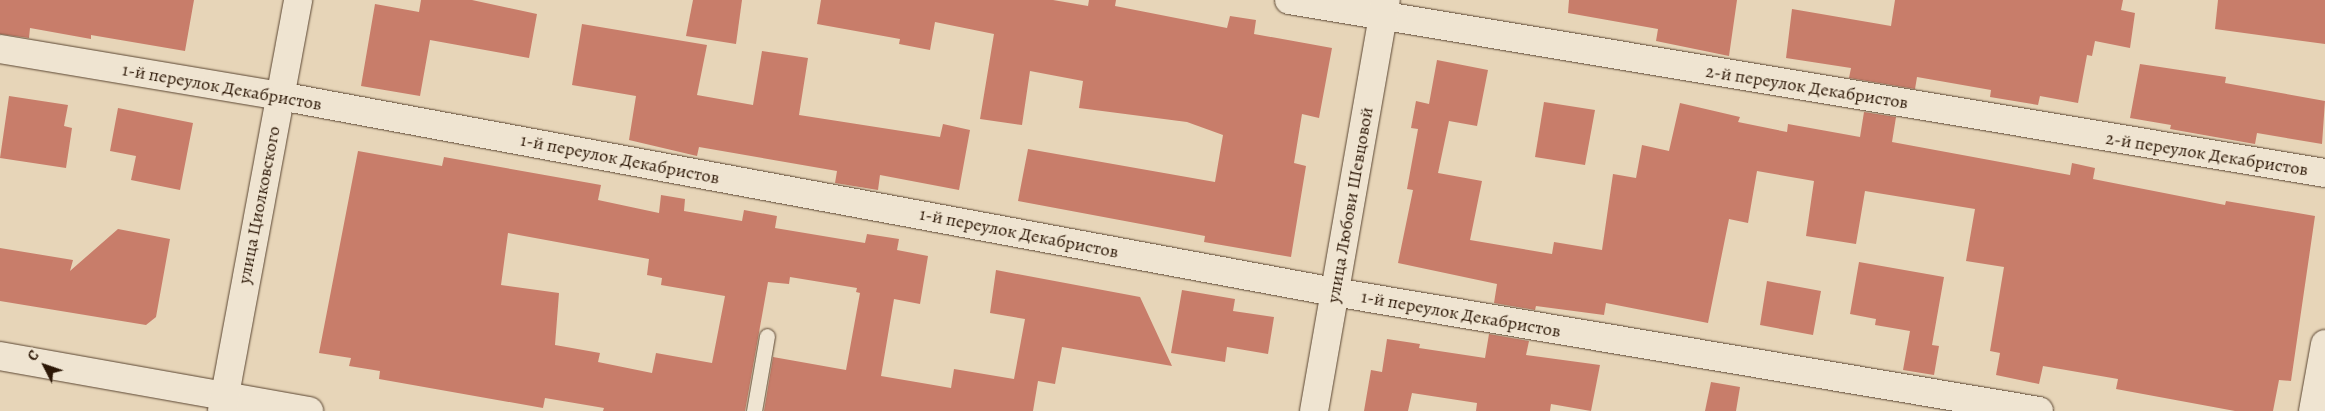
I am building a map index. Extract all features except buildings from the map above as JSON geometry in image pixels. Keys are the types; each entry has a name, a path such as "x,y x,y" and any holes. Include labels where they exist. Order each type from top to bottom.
{"street":[{"name":"улица Циолковского","path":"223,404 298,0"},
{"name":"2-й переулок Декабристов","path":"1290,0 1384,9 2325,173"},
{"name":"улица Любови Шевцовой","path":"1314,411 1384,9"},
{"name":"1-й переулок Декабристов","path":"0,49 280,96 1334,292 2038,411"},
{"path":"2312,411 2325,344"},
{"path":"0,356 223,404 309,411"}],"lane":[{"path":"754,411 767,336"}]}
